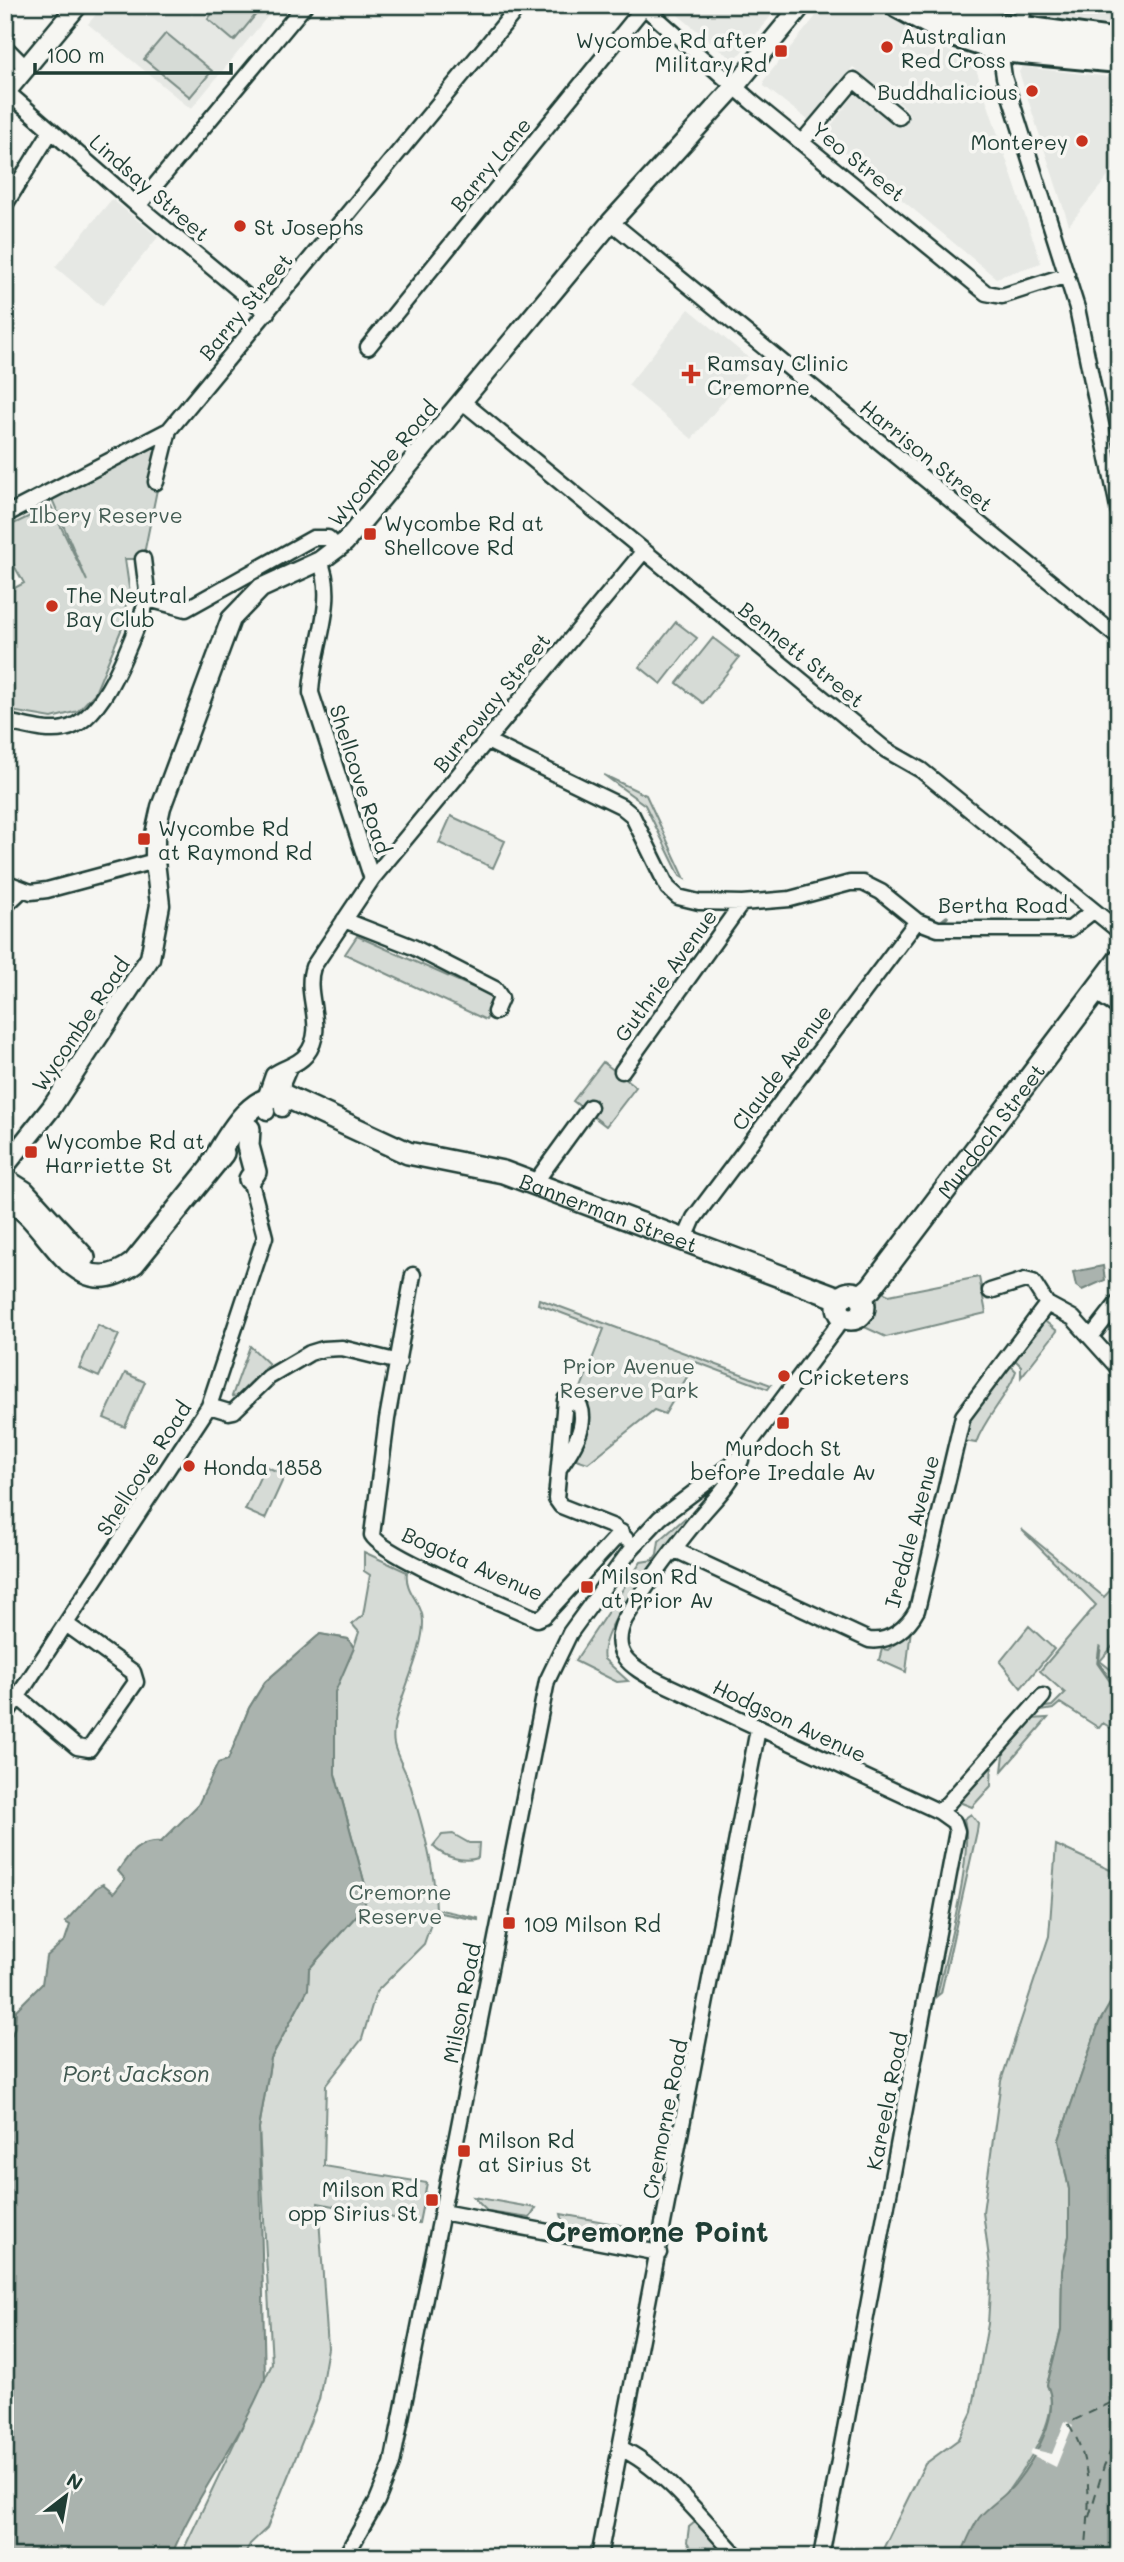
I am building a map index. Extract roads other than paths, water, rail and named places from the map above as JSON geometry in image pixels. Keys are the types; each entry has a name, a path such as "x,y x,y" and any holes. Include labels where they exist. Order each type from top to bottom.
{"highway":[{"path":"898,5 950,33 1000,49 1119,60"},
{"path":"941,5 973,20 1022,17 1119,43"}],"main road":[{"name":"Murdoch Street","path":"849,1304 872,1288 1119,960"},
{"name":"Bannerman Street","path":"274,1103 412,1155 495,1170 849,1304"},
{"path":"213,1162 274,1103"},
{"path":"5,1198 20,1208 65,1258 99,1277 117,1276 134,1263 243,1119 274,1103"},
{"path":"249,1129 248,1146 255,1171 250,1179"},
{"path":"5,1180 24,1192 87,1261 101,1266 113,1265 145,1246"}],"street":[{"path":"6,92 78,5"},
{"path":"138,206 304,5"},
{"name":"Barry Street","path":"156,482 169,430 520,5"},
{"name":"Wycombe Road","path":"5,1166 52,1107 150,958 160,905 155,834 161,807 227,627 246,601 261,588 320,561 339,549 611,222 736,85 802,5"},
{"name":"Yeo Street","path":"643,6 802,142 986,293 1002,296 1067,275"},
{"name":"Barry Lane","path":"368,347 643,6"},
{"path":"5,47 26,68"},
{"path":"1000,49 1004,77 1077,308 1119,512"},
{"path":"802,142 854,79 900,117"},
{"name":"Lindsay Street","path":"6,92 267,313"},
{"path":"5,205 51,131"},
{"name":"Harrison Street","path":"611,222 1118,638"},
{"name":"Bennett Street","path":"463,402 886,750 921,770 1119,931"},
{"path":"5,515 169,430"},
{"path":"148,598 186,609 313,538 328,538 339,549"},
{"name":"Burroway Street","path":"372,879 643,552"},
{"path":"5,722 56,730 73,727 92,714 105,695 148,598 143,559"},
{"name":"Shellcove Road","path":"274,1103 273,1075 289,1068 306,1055 313,1044 316,1025 311,973 372,879 311,694 312,673 329,589 320,561"},
{"name":"Bertha Road","path":"487,741 621,806 632,815 668,888 678,897 699,902 742,903 790,899 850,883 863,883 881,892 917,921 938,929 1070,929 1093,911"},
{"path":"5,882 23,890 47,890 155,861"},
{"path":"5,906 23,890"},
{"name":"Guthrie Avenue","path":"622,1071 742,903"},
{"path":"344,920 413,947 495,989 501,998 495,1012"},
{"name":"Claude Avenue","path":"684,1241 694,1218 917,921"},
{"path":"1095,992 1119,1008"},
{"path":"534,1184 590,1107"},
{"name":"Shellcove Road","path":"5,1715 19,1698 209,1406 265,1237 250,1179"},
{"name":"Bogota Avenue","path":"413,1275 387,1419 372,1535 378,1544 537,1619 544,1616 621,1532"},
{"path":"990,1291 1025,1280 1033,1282 1047,1304 1073,1318 1119,1368"},
{"path":"1091,1336 1119,1301"},
{"name":"Murdoch Street","path":"626,1660 619,1645 621,1628 698,1519 714,1504 734,1478 745,1451 849,1304"},
{"name":"Iredale Avenue","path":"675,1550 869,1640 888,1639 911,1620 917,1610 963,1416 1047,1304"},
{"path":"209,1406 234,1411 269,1377 323,1349 342,1348 399,1362"},
{"name":"Murdoch Street","path":"690,1496 745,1451"},
{"path":"560,1467 555,1489 558,1504 621,1532 632,1548"},
{"path":"690,1496 698,1510 698,1519"},
{"name":"Milson Road","path":"345,2557 377,2501 392,2464 540,1702 550,1672 570,1633 632,1548 660,1518 690,1496"},
{"path":"19,1698 77,1746 89,1749 136,1682 133,1672 66,1624"},
{"name":"Hodgson Avenue","path":"626,1660 643,1674 940,1812"},
{"path":"940,1812 1043,1696"},
{"name":"Cremorne Road","path":"599,2557 758,1729"},
{"name":"Kareela Road","path":"821,2557 957,1841 954,1822 940,1812"},
{"path":"442,2212 659,2253"},
{"path":"620,2448 635,2455 653,2470 738,2557"}],"water":[{"path":"1103,1266 1105,1280 1082,1290 1076,1286 1073,1272"},
{"name":"Port Jackson","path":"320,1634 348,1639 354,1648 335,1692 335,1774 367,1892 364,1907 309,1969 308,1989 271,2058 259,2128 265,2379 243,2425 192,2512 171,2557 5,2557 5,2051 15,2027 16,2010 42,1984 46,1957 65,1940 70,1925 65,1922 97,1887 103,1884 114,1893 125,1879 118,1871 131,1854 147,1843 161,1842 198,1805 218,1763 228,1760 249,1708 265,1682"},
{"path":"1119,1972 1119,2557 960,2557 979,2518 1011,2489 1030,2463 1048,2423 1051,2397 1047,2385 1061,2330 1062,2271 1069,2236 1069,2189 1059,2140 1099,2023 1115,1995"}],"waterway":[{"path":"938,924 947,917"},
{"path":"1100,1647 1098,1663 1119,1693"}],"place":[{"name":"Australian Red Cross","path":"887,47"},
{"name":"Wycombe Rd after Military Rd","path":"781,51"},
{"name":"Buddhalicious","path":"1032,91"},
{"name":"Monterey","path":"1082,141"},
{"name":"St Josephs","path":"240,226"},
{"name":"Ramsay Clinic Cremorne","path":"691,374"},
{"name":"Wycombe Rd at Shellcove Rd","path":"370,534"},
{"name":"The Neutral Bay Club","path":"52,606"},
{"name":"Wycombe Rd at Raymond Rd","path":"144,839"},
{"name":"Wycombe Rd at Harriette St","path":"31,1152"},
{"name":"Cricketers","path":"784,1376"},
{"name":"Murdoch St before Iredale Av","path":"783,1423"},
{"name":"Honda 1858","path":"189,1466"},
{"name":"Milson Rd at Prior Av","path":"587,1587"},
{"name":"109 Milson Rd","path":"509,1923"},
{"name":"Milson Rd at Sirius St","path":"464,2151"},
{"name":"Milson Rd opp Sirius St","path":"432,2200"}],"district":[{"name":"Cremorne Point","path":"657,2231"}],"park label":[{"name":"Ilbery Reserve","path":"106,514"},
{"name":"Prior Avenue Reserve Park","path":"629,1377"},
{"name":"Cremorne Reserve","path":"400,1903"}]}
